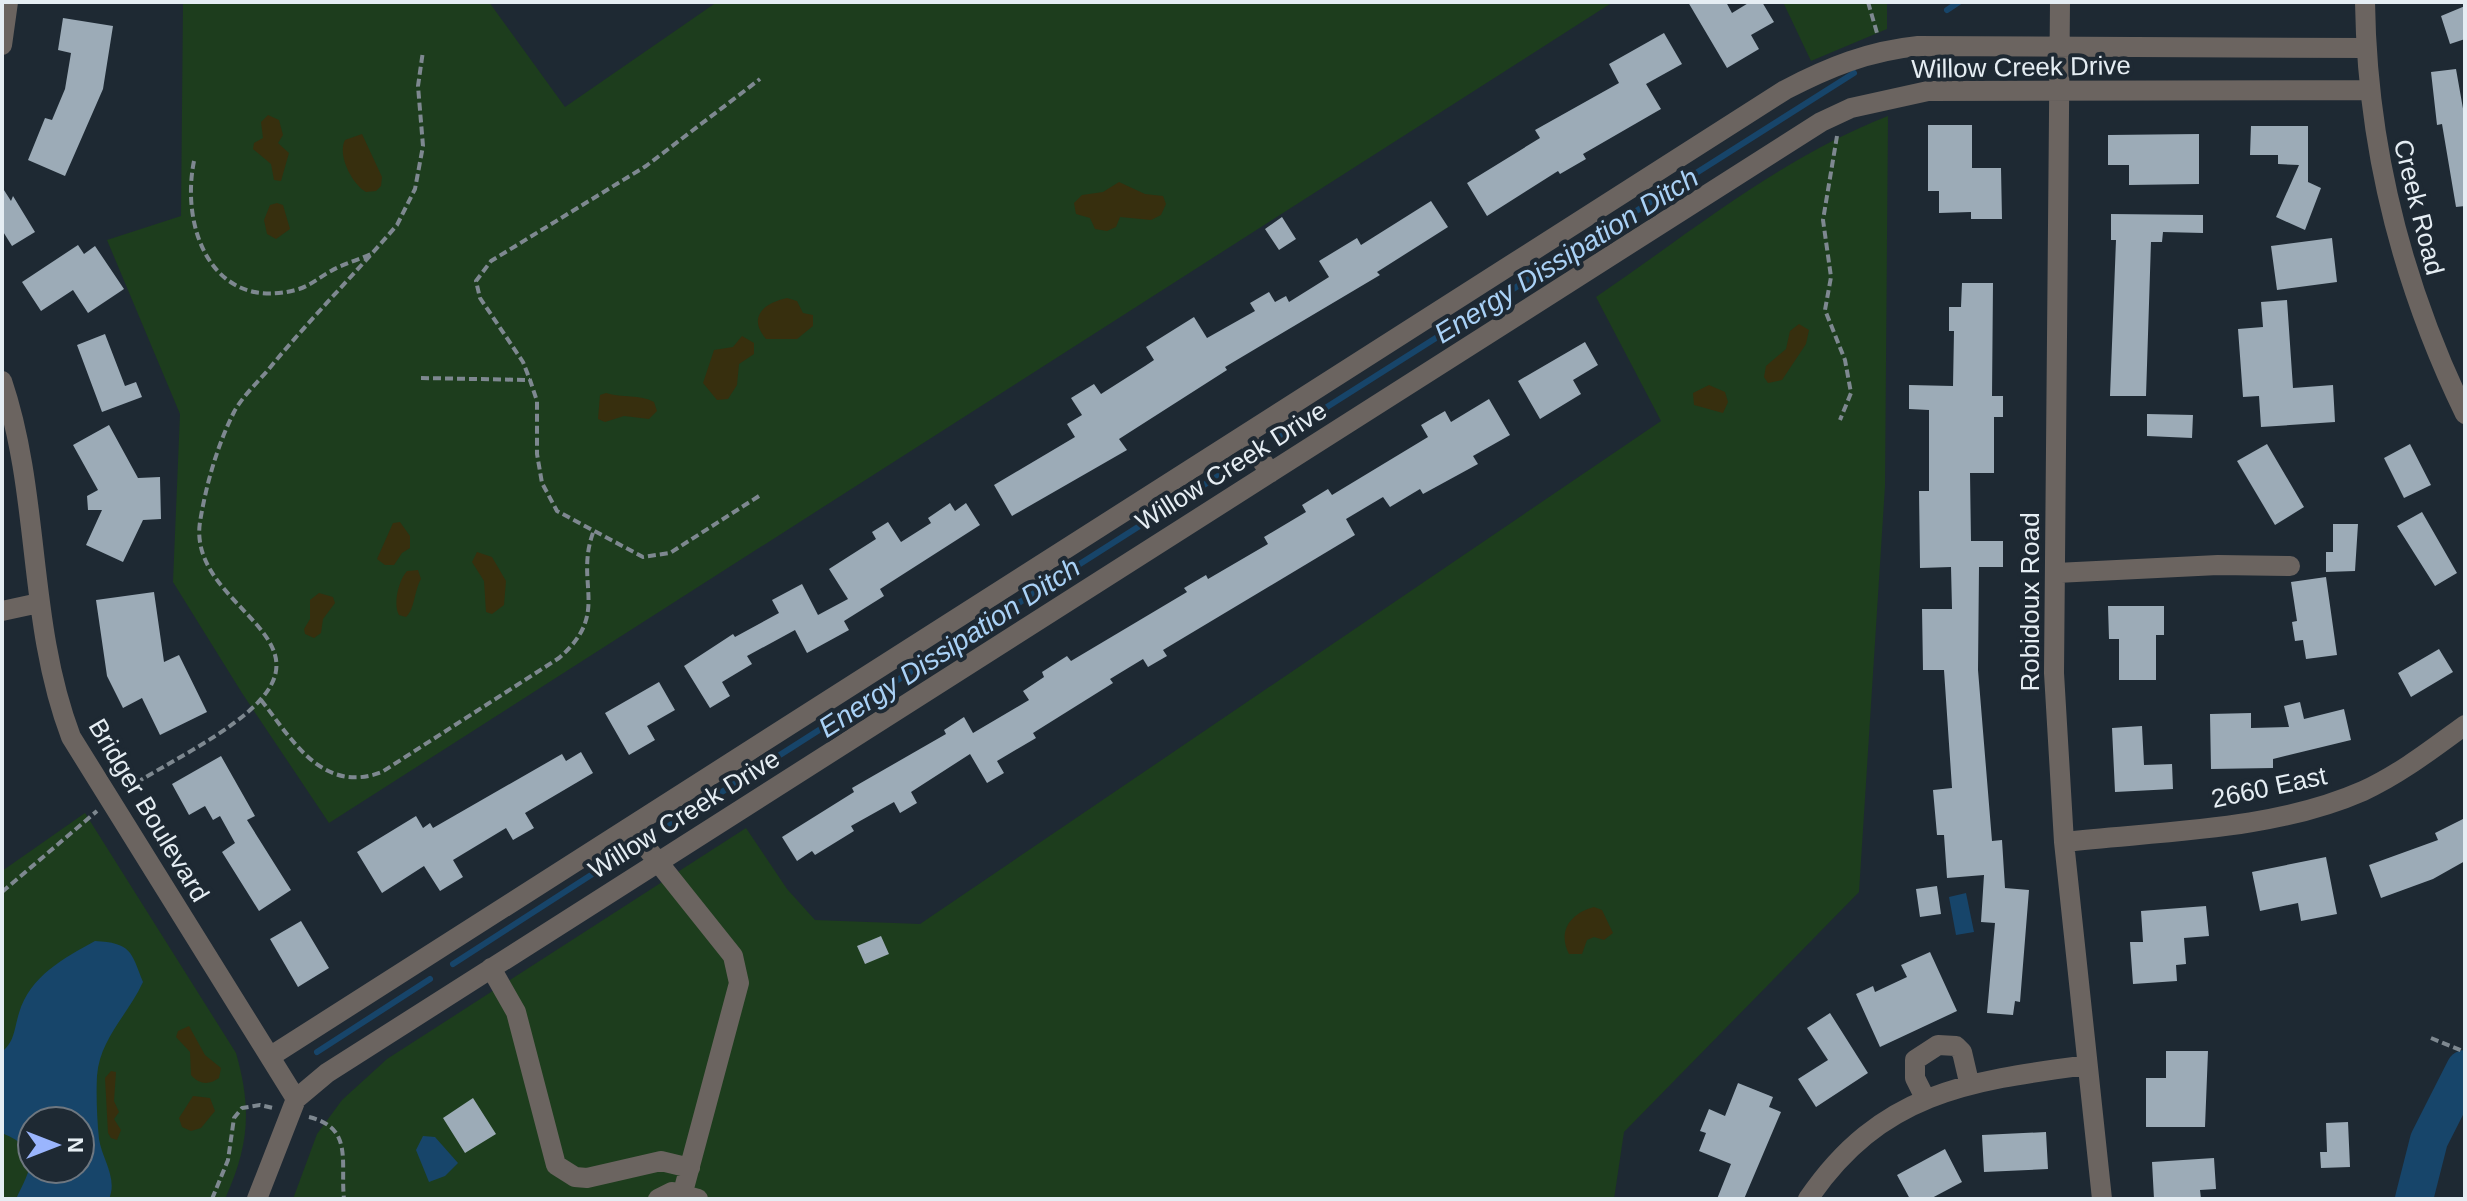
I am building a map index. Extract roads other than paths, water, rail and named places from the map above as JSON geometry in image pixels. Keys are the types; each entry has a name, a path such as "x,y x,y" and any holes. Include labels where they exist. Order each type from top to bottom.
{"street":[{"path":"2,45 8,2"},
{"name":"Robidoux Road","path":"2060,2 2054,673 2064,842 2102,1199"},
{"name":"Creek Road","path":"2365,2 2366,48 2376,146 2396,238 2428,332 2465,414"},
{"name":"Willow Creek Drive","path":"271,1056 1785,90 1825,69 1873,53 1918,46 2366,48"},
{"name":"Willow Creek Drive","path":"257,1199 296,1099 327,1073 1821,122 1851,108 1928,91 2370,90"},
{"name":"Bridger Boulevard","path":"2,381 18,440 39,603 59,704 71,737 296,1099"},
{"path":"1245,435 1270,473"},
{"path":"2056,573 2218,565 2290,566"},
{"path":"2,611 39,603"},
{"name":"2660 East","path":"2064,842 2269,818 2320,806 2395,775 2465,725"},
{"path":"630,827 733,956 738,968 739,983 690,1168 691,1196 658,1199"},
{"path":"491,968 516,1012 556,1165 564,1172 587,1178 661,1161 690,1168"},
{"path":"1925,1098 1915,1078 1915,1060 1919,1053 1938,1045 1956,1046 1962,1052 1969,1082"},
{"path":"1808,1199 1843,1156 1875,1128 1925,1098 1969,1082 2087,1065"}],"water":[{"path":"1966,893 1974,932 1956,935 1949,897"},
{"path":"95,941 116,944 132,956 143,982 109,1038 99,1062 99,1139 111,1176 109,1199 16,1199 23,1185 96,1185 96,1105 16,1105 16,1140 2,1133 2,1052 12,1039 19,1013 31,989 60,961"},
{"path":"423,1136 435,1137 458,1163 445,1176 429,1182 416,1150"}],"waterway":[{"name":"Energy Dissipation Ditch","path":"1947,10 1959,2"},
{"name":"Energy Dissipation Ditch","path":"1278,438 1854,73"},
{"name":"Energy Dissipation Ditch","path":"670,825 1229,469"},
{"name":"Energy Dissipation Ditch","path":"453,964 622,855"},
{"name":"Energy Dissipation Ditch","path":"317,1052 430,979"},
{"path":"2414,1199 2429,1140 2465,1069"}]}
